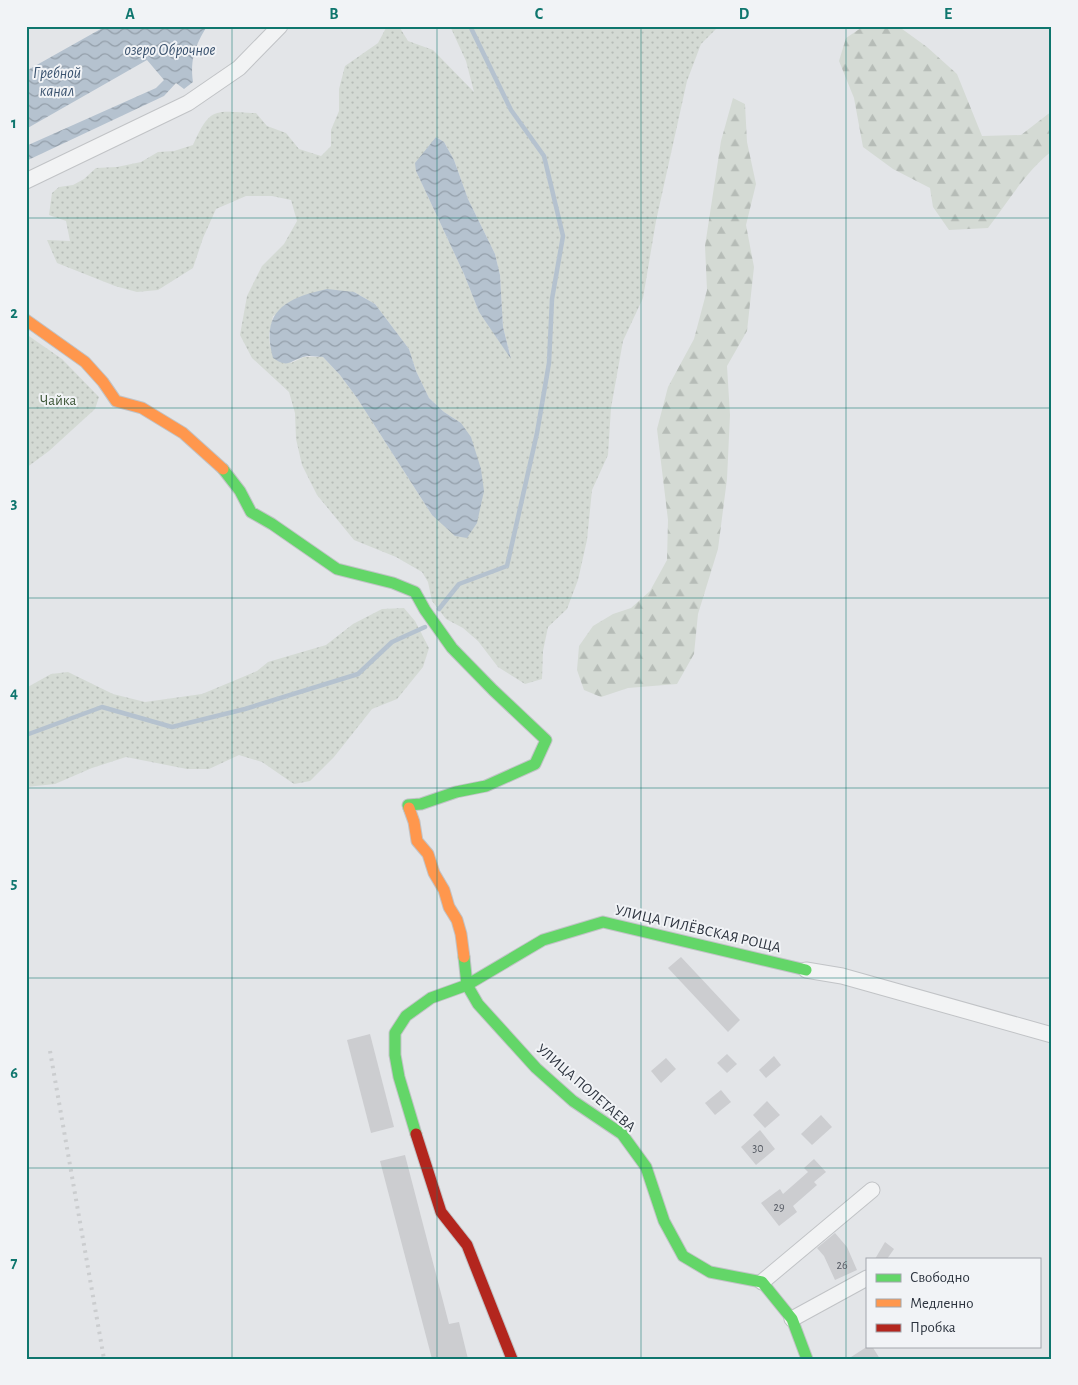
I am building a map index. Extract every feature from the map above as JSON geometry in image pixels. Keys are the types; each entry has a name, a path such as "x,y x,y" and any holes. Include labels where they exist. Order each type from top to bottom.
{"street":[{"path":"26,181 188,103 239,68 280,26"},
{"path":"26,320 85,362 103,382 116,401 142,408 189,439 222,468 240,491 251,512 272,524 337,569 393,583 415,592 425,610 452,648 546,740 535,764 486,786 456,792 421,804 408,805 414,822 417,840 428,854 434,873 444,890 459,927 467,985"},
{"name":"УЛИЦА ГИЛЁВСКАЯ РОЩА","path":"512,1359 467,1246 441,1212 411,1118 399,1077 395,1055 395,1033 406,1016 431,998 467,985 543,940 603,922 806,970"},
{"path":"806,970 842,976 1052,1035"},
{"name":"УЛИЦА ПОЛЕТАЕВА","path":"467,985 478,1004 536,1068 573,1101 622,1134 646,1167 664,1221 683,1256 710,1272 762,1282"},
{"path":"807,1359 792,1319 762,1282 872,1190"},
{"path":"792,1319 866,1279"}],"green space":[{"path":"387,26 400,28 408,41 433,50 474,92 466,61 450,26 719,26 701,44 687,81 656,221 643,298 623,341 611,408 608,455 592,490 587,540 578,580 567,609 548,627 543,651 542,679 525,684 498,667 478,641 463,628 446,619 432,601 428,582 422,572 396,557 354,540 317,495 302,465 296,439 295,413 289,392 252,358 240,335 247,296 262,266 284,244 297,221 291,200 272,196 246,196 216,209 203,238 193,268 158,290 137,292 115,286 57,263 47,240 70,241 66,221 49,215 52,193 59,187 73,185 84,179 96,168 117,167 141,162 158,152 174,151 193,145 205,123 216,113 256,113 267,126 286,133 299,149 321,156 331,146 331,130 339,111 339,89 345,66 378,43","holes":["436,137 444,142 454,160 468,199 495,254 500,275 503,327 511,358 479,312 464,274 416,171","354,292 375,304 409,349 416,371 429,398 444,412 461,423 432,515 357,398 340,375 323,357 304,357 291,363 270,347 269,335 273,316"]},
{"path":"864,26 898,26 927,47 957,74 982,136 1021,135 1052,111 1052,151 1026,177 988,228 949,230 933,207 930,188 893,169 863,147 854,98 839,61 846,38"},
{"path":"733,98 745,104 747,142 756,184 746,225 754,267 747,331 727,366 730,415 727,479 718,549 698,614 694,654 677,684 628,688 601,697 584,690 577,670 579,646 593,626 613,614 631,608 650,591 667,560 668,520 657,429 668,387 694,339 707,290 705,246 721,141"},
{"name":"Чайка","path":"26,334 62,359 99,397 95,409 49,451 26,468"},
{"path":"404,608 415,621 429,648 423,667 397,699 372,709 334,757 310,781 294,784 262,762 239,755 209,769 187,769 126,757 92,768 55,784 26,787 26,688 51,674 68,672 113,694 145,702 202,694 257,671 268,662 326,645 353,624 382,609"}],"water":[{"path":"106,26 207,26 194,53 192,66 193,82 184,89 176,83 164,96 26,161 26,146 156,88 164,80 147,60 26,129 26,71"},
{"path":"436,137 444,142 454,160 468,199 495,254 500,275 503,327 511,359 479,312 464,274 416,171 415,163"},
{"path":"327,289 354,292 375,304 409,349 416,371 429,398 444,412 461,423 471,437 481,469 484,491 477,523 467,538 455,536 432,515 357,398 340,375 323,357 305,356 285,363 273,358 270,329 280,309 288,302 299,297"}],"building":[{"path":"681,957 740,1020 728,1032 668,968"},
{"path":"370,1034 394,1127 371,1133 347,1040"},
{"path":"727,1054 737,1064 727,1073 717,1063"},
{"path":"774,1056 781,1065 766,1078 759,1070"},
{"path":"666,1058 676,1069 661,1083 651,1071"},
{"path":"721,1090 731,1102 715,1115 705,1103"},
{"path":"767,1101 780,1115 765,1128 753,1115"},
{"path":"821,1115 832,1127 812,1145 801,1134"},
{"path":"760,1130 775,1149 756,1165 741,1147"},
{"path":"405,1155 449,1324 459,1322 468,1359 432,1359 380,1161"},
{"path":"814,1159 826,1172 814,1182 817,1185 793,1206 797,1212 779,1226 761,1203 780,1189 783,1194 808,1172 804,1168"},
{"path":"835,1233 847,1247 857,1270 835,1280 824,1256 817,1248"},
{"path":"885,1242 894,1249 888,1258 876,1258"},
{"path":"866,1347 873,1348 880,1359 848,1359"}],"waterway":[{"path":"439,609 459,584 507,566 537,433 549,363 552,299 563,236 544,156 511,110 470,26"},
{"path":"26,735 102,707 172,727 245,709 358,674 392,642 425,627"}],"railway":[{"path":"50,1051 104,1359"}],"traffic: fast":[{"path":"223,469 240,491 251,512 272,524 337,569 393,583 415,592 425,610 452,648 546,740 535,764 486,786 456,792 421,804 408,805 409,808"},
{"path":"416,1134 399,1077 395,1055 395,1033 406,1016 431,998 467,985 543,940 603,922 806,970"},
{"path":"464,957 467,985 478,1004 536,1068 573,1101 622,1134 646,1167 664,1221 683,1256 710,1272 762,1282 792,1319 807,1359"}],"traffic: slow":[{"path":"26,320 85,362 103,382 116,401 142,408 183,433 223,469"},
{"path":"409,808 414,822 417,841 428,854 434,873 444,890 449,907 457,920 464,957"}],"traffic: jam":[{"path":"416,1134 441,1212 467,1245 512,1359"}],"water label":[{"name":"озеро Оброчное","path":"170,50"},
{"name":"Гребной канал","path":"57,82"}]}
